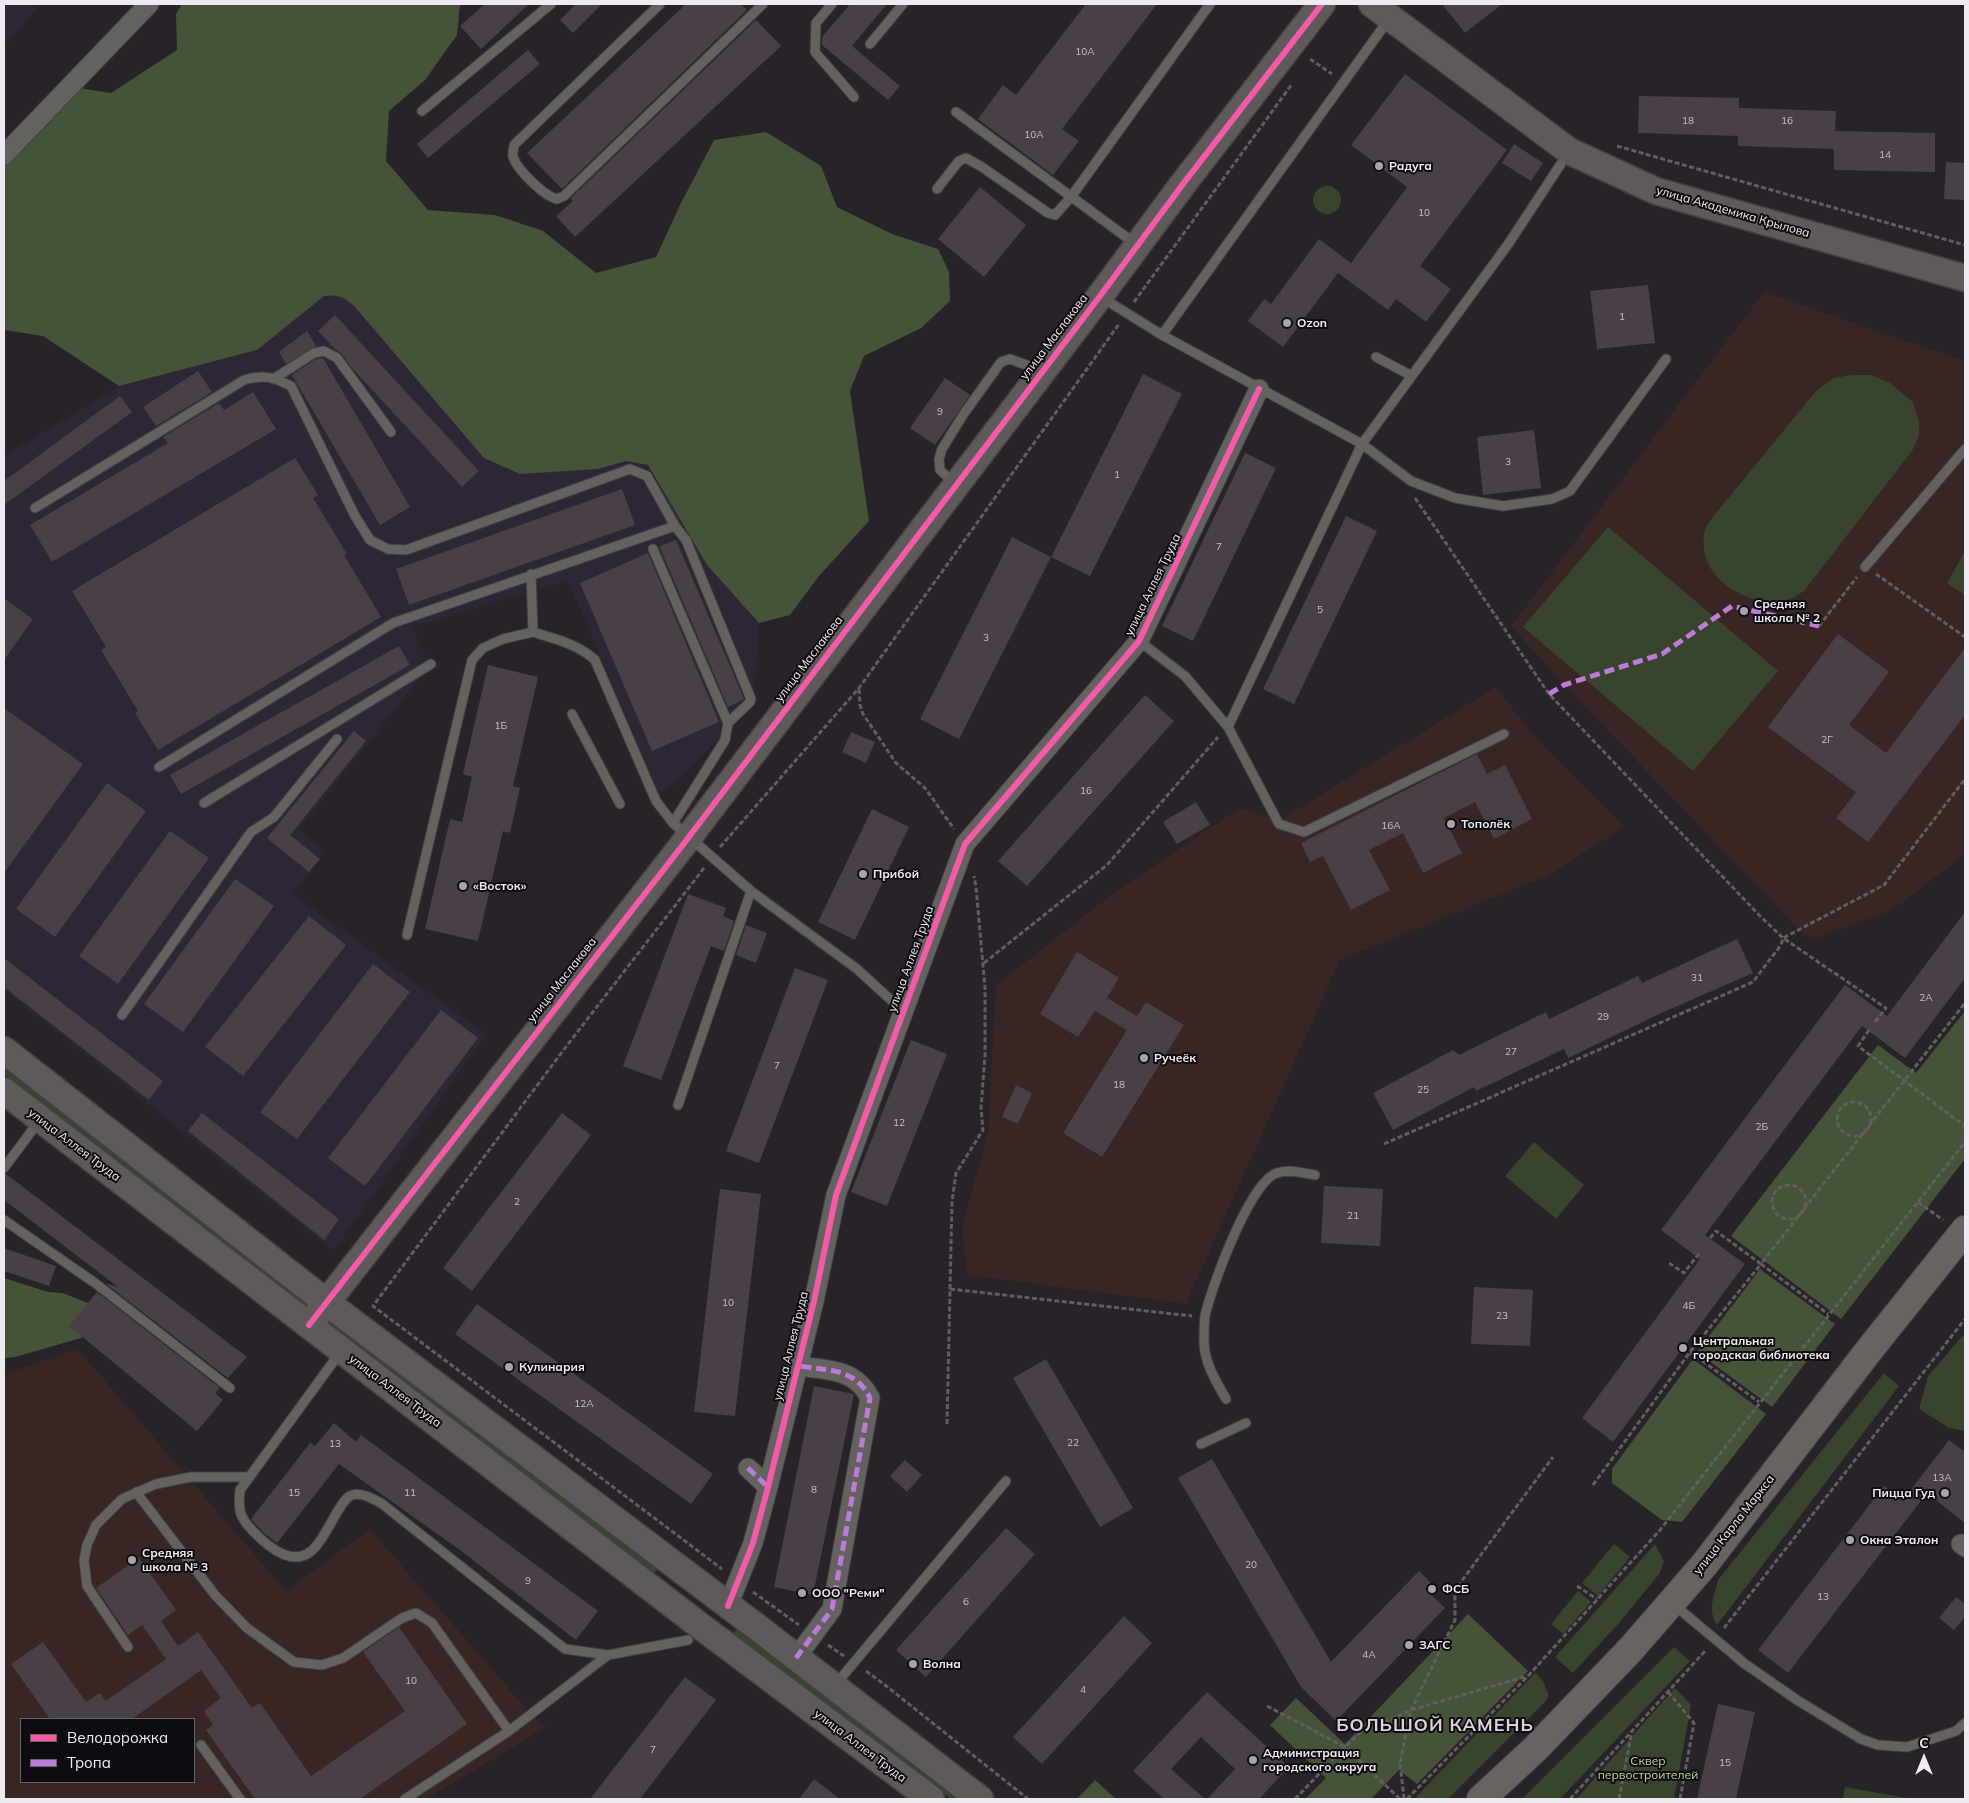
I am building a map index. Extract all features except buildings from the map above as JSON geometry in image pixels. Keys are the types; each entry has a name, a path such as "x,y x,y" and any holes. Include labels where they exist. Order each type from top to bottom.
{"main road":[{"name":"улица Карла Маркса","path":"1481,1799 1535,1749 1618,1662 1704,1566 1870,1349 1965,1230"}],"street":[{"path":"4,155 149,4"},
{"name":"улица Маслакова","path":"309,1325 681,829 956,485 1322,4"},
{"name":"улица Академика Крылова","path":"1381,10 1569,151 1656,191 1965,278"},
{"name":"улица Аллея Труда","path":"728,1606 753,1543 768,1487 814,1301 836,1196 965,844 1139,641 1259,389"},
{"path":"4,1050 326,1302 980,1799"},
{"name":"улица Аллея Труда","path":"4,1091 699,1625 931,1799"},
{"path":"796,1658 832,1609 870,1398 864,1386 853,1377 838,1372 797,1366"},
{"path":"748,1468 768,1487"}],"lane":[{"path":"422,111 551,4"},
{"path":"660,4 514,145 512,155 517,167 550,197 557,199 564,196 763,4"},
{"path":"832,4 816,23 815,52 854,97"},
{"path":"870,44 903,4"},
{"path":"937,189 959,161 966,158 1052,215 1055,215 1071,197 1210,4"},
{"path":"1162,335 1381,10"},
{"path":"956,112 1137,245"},
{"path":"1228,727 1362,444 1508,243 1569,151"},
{"path":"1100,296 1162,335 1362,444 1411,481 1455,498 1503,506 1552,499 1570,491 1666,358"},
{"path":"275,378 314,352 324,351 337,358 391,432"},
{"path":"1376,357 1412,376"},
{"path":"956,485 940,470 939,459 942,449 963,415 1001,362 1010,358 1042,371"},
{"path":"35,508 244,380 260,376 275,378 291,386 355,516 370,540 388,549 406,550 630,469 647,476 675,526 686,540 751,695 750,702 728,723"},
{"path":"1865,567 1965,449"},
{"path":"158,767 393,623 675,526"},
{"path":"653,549 728,723 725,740 681,829"},
{"path":"532,574 533,632"},
{"path":"407,935 472,660 483,648 503,639 533,632 576,646 594,660 656,800 681,829 751,891 857,969 904,1012"},
{"path":"1139,641 1185,676 1228,727 1279,824 1304,832 1504,734"},
{"path":"204,802 431,664"},
{"path":"572,714 620,804"},
{"path":"122,1015 251,832 274,817 337,739"},
{"path":"678,1105 751,891"},
{"path":"4,1168 40,1119"},
{"path":"1226,1399 1207,1365 1204,1345 1205,1318 1214,1284 1249,1204 1263,1182 1277,1173 1290,1172 1315,1175"},
{"path":"4,1220 96,1282 230,1388"},
{"path":"342,1350 240,1490 238,1506 243,1521 260,1539 286,1557 302,1557 316,1546 344,1501 352,1495 363,1495 381,1503 566,1649 608,1655 688,1640"},
{"path":"1201,1444 1246,1423"},
{"path":"128,1647 87,1586 84,1560 87,1545 96,1525 122,1499 156,1484 191,1477 248,1477"},
{"path":"834,1687 1006,1481"},
{"path":"136,1492 214,1595 247,1628 294,1662 322,1664 343,1658 402,1618 416,1614 432,1623 509,1731"},
{"path":"1671,1602 1745,1664 1797,1700 1861,1739 1878,1745 1907,1747 1956,1731 1965,1723"},
{"path":"405,1799 509,1731 608,1655"},
{"path":"201,1745 240,1799"}],"path":[{"path":"1310,59 1328,71"},
{"path":"1610,144 1965,245"},
{"path":"1411,481 1413,495 1549,694 1758,915 1783,938 1886,1008 1875,1022"},
{"path":"1819,626 1865,567 1965,637"},
{"path":"859,688 860,705 863,714 896,763 925,788 965,844 976,887 984,963 985,1055 981,1108 983,1130 956,1173 952,1201 947,1424"},
{"path":"984,963 1107,865 1228,727"},
{"path":"1384,1144 1753,982 1783,938 1884,885 1965,778"},
{"path":"1593,1485 1690,1352 1868,1129 1965,1003"},
{"path":"1868,1030 1858,1046 1906,1080 1965,1126"},
{"path":"1851,1102 1856,1102 1867,1108 1871,1117 1868,1129 1860,1135 1854,1136 1842,1131 1839,1128 1837,1117 1842,1107 1851,1102"},
{"path":"1404,1799 1528,1676 1660,1530 1965,1142"},
{"path":"1786,1186 1797,1188 1801,1191 1806,1200 1802,1212 1789,1219 1777,1214 1772,1206 1772,1200 1777,1190 1786,1186"},
{"path":"1710,1238 1716,1231 1828,1314"},
{"path":"1669,1263 1684,1273 1700,1252"},
{"path":"950,1289 1205,1318"},
{"path":"1570,1799 1716,1640 1965,1319"},
{"path":"1690,1352 1759,1402"},
{"path":"1404,1799 1400,1763 1411,1710 1455,1620 1454,1590 1553,1457"},
{"path":"1577,1586 1597,1600"},
{"path":"1295,1799 1360,1733 1411,1710 1528,1676"},
{"path":"1668,1692 1694,1722 1680,1799"},
{"path":"1267,1706 1345,1747 1404,1799"},
{"path":"1619,1799 1632,1731"}],"shaded area":[{"path":"4,4 40,4 4,48"},
{"name":"Средняя школа № 2","path":"1764,292 1965,361 1965,551 1947,583 1965,595 1965,855 1892,910 1812,940 1799,930 1564,685 1511,626"},
{"path":"336,294 345,298 355,307 598,469 626,461 648,465 707,565 759,623 754,701 678,782 659,793 568,581 412,627 430,666 299,829 325,851 293,894 486,1034 334,1251 4,990 4,456 119,386 257,350 324,295"},
{"name":"Ручеёк","path":"1496,687 1530,731 1624,827 1550,875 1340,960 1186,1304 967,1275 962,1228 988,1131 996,985 1115,892 1240,808 1278,821"},
{"name":"Средняя школа № 3","path":"77,1348 286,1591 370,1529 531,1714 546,1727 427,1799 4,1799 4,1375"}],"green space":[{"path":"182,4 460,4 457,35 425,80 389,111 386,161 428,210 495,215 543,231 596,273 656,257 680,205 714,140 766,132 821,166 837,207 892,234 938,249 949,272 950,301 921,328 864,356 850,391 869,521 819,576 790,615 759,623 707,565 648,465 626,461 598,469 520,474 484,458 355,307 341,297 333,295 324,296 257,350 119,386 43,336 4,330 4,156 72,87 111,93 177,50 176,14"},
{"path":"1327,186 1337,190 1341,200 1337,210 1327,214 1317,210 1313,200 1317,190"},
{"path":"1851,375 1871,375 1890,383 1913,402 1919,421 1919,436 1912,451 1804,591 1787,600 1766,603 1735,591 1717,577 1706,558 1704,533 1707,526 1816,391 1834,378"},
{"path":"1608,527 1778,671 1693,771 1523,627"},
{"path":"1965,551 1965,595 1947,583"},
{"path":"1965,1011 1965,1159 1841,1319 1731,1236 1878,1045 1916,1073"},
{"path":"4,1067 288,1286 285,1291 4,1074"},
{"path":"1534,1142 1584,1185 1556,1219 1505,1176"},
{"path":"1760,1269 1835,1324 1772,1407 1697,1352"},
{"path":"4,1278 48,1292 63,1293 98,1307 98,1327 81,1338 15,1357 4,1358"},
{"path":"1965,1333 1965,1431 1949,1428 1919,1409 1928,1376"},
{"path":"352,1337 657,1569 654,1574 349,1341"},
{"path":"1693,1359 1766,1414 1682,1522 1662,1520 1612,1483 1612,1469"},
{"path":"1884,1373 1899,1386 1717,1625 1712,1614 1712,1608 1718,1580"},
{"path":"1614,1544 1630,1557 1598,1596 1582,1583"},
{"path":"1655,1544 1664,1561 1660,1573 1618,1624 1573,1673 1555,1657"},
{"path":"1578,1591 1591,1602 1563,1634 1551,1624"},
{"path":"1468,1614 1528,1671 1417,1784 1399,1770 1371,1799 1305,1799 1326,1778 1270,1725 1296,1698 1345,1744"},
{"path":"736,1629 961,1799 951,1799 733,1634"},
{"path":"1674,1647 1690,1661 1560,1799 1522,1799"},
{"path":"1535,1673 1543,1681 1549,1696 1544,1703 1448,1799 1419,1799 1416,1797"},
{"name":"Сквер первостроителей","path":"1675,1688 1691,1705 1674,1799 1576,1799"},
{"path":"1095,1780 1116,1799 1077,1799"},
{"path":"1845,1787 1912,1799 1843,1799"}],"marked path":[{"path":"1549,694 1564,685 1662,654 1732,606 1819,626"},
{"path":"796,1658 832,1609 870,1398 864,1388 856,1381 839,1372 797,1366"},
{"path":"748,1468 768,1487"}],"cycle path":[{"path":"309,1325 682,846 1183,184 1322,4"},
{"path":"728,1606 753,1543 768,1487 814,1301 836,1195 965,844 1139,641 1259,389"}],"place":[{"name":"Радуга","path":"1379,166"},
{"name":"Ozon","path":"1287,323"},
{"name":"Средняя школа № 2","path":"1744,611"},
{"name":"Тополёк","path":"1451,824"},
{"name":"Прибой","path":"863,874"},
{"name":"«Восток»","path":"463,886"},
{"name":"Ручеёк","path":"1144,1058"},
{"name":"Центральная городская библиотека","path":"1683,1348"},
{"name":"Кулинария","path":"509,1367"},
{"name":"Пицца Гуд","path":"1945,1493"},
{"name":"Окна Эталон","path":"1850,1540"},
{"name":"Средняя школа № 3","path":"132,1560"},
{"name":"ФСБ","path":"1432,1589"},
{"name":"ООО \"Реми\"","path":"802,1593"},
{"name":"ЗАГС","path":"1409,1645"},
{"name":"Волна","path":"913,1664"},
{"name":"Администрация городского округа","path":"1253,1760"}],"district":[{"name":"БОЛЬШОЙ КАМЕНЬ","path":"1435,1726"}]}
